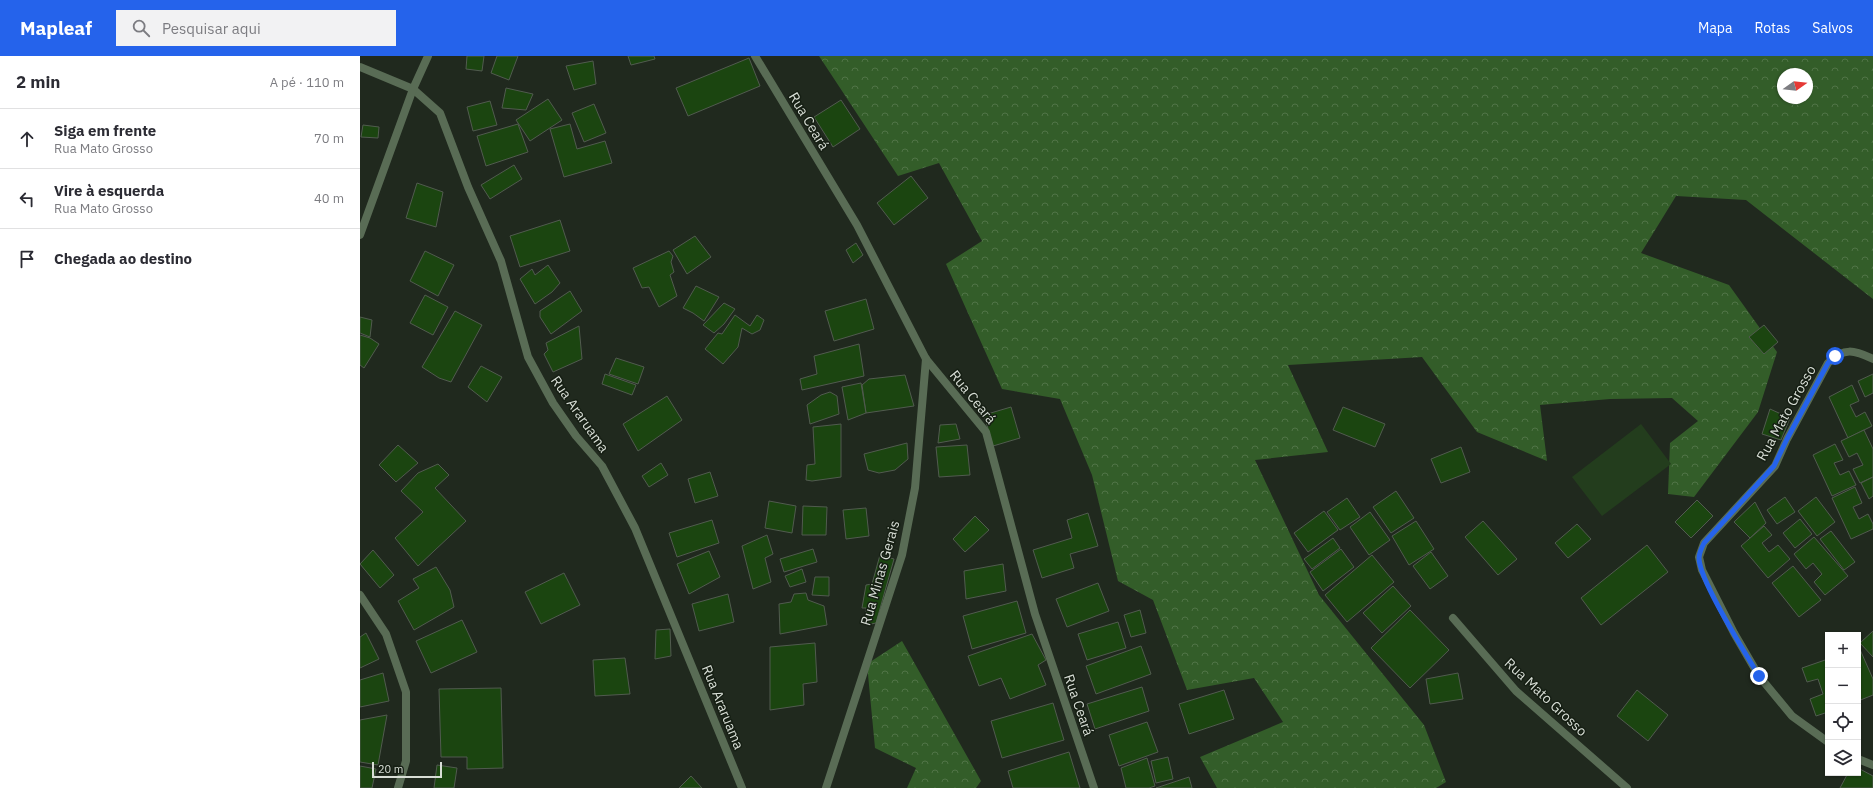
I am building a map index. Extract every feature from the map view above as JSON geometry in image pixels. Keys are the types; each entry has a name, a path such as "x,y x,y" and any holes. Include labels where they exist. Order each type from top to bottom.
{"street":[{"path":"360,235 413,89 428,56"},
{"name":"Rua Ceará","path":"755,56 857,225 926,359 986,432 1035,614 1094,788"},
{"name":"Rua Araruama","path":"360,67 413,89 440,113 468,187 501,261 528,357 553,403 576,436 602,466 635,528 742,788"},
{"name":"Rua Mato Grosso","path":"1825,740 1792,716 1759,676 1710,588 1702,570 1699,557 1704,543 1774,466 1828,363 1835,356 1850,351 1855,351 1873,359"},
{"name":"Rua Minas Gerais","path":"826,788 902,555 916,488 926,359"},
{"path":"360,595 386,634 406,692 406,762 398,788"},
{"name":"Rua Mato Grosso","path":"1453,618 1516,691 1627,788"},
{"path":"1861,760 1873,765"}],"green space":[{"path":"819,56 1873,56 1873,299 1746,200 1676,196 1641,253 1729,285 1777,352 1758,412 1694,497 1668,494 1670,443 1698,421 1672,398 1610,399 1540,405 1547,461 1477,432 1422,357 1288,365 1328,452 1255,460 1319,595 1424,725 1446,782 1436,788 1217,788 1200,757 1283,722 1254,678 1187,690 1153,600 1118,581 1092,475 1060,399 1002,389 946,264 982,241 939,163 898,176"},
{"path":"1641,424 1671,464 1602,516 1572,477"},
{"path":"902,641 981,781 976,788 907,788 916,768 875,748 867,664"}],"building":[{"path":"467,56 484,56 482,71 466,69"},
{"path":"497,56 518,56 509,80 491,73"},
{"path":"628,56 654,56 655,59 631,65"},
{"path":"749,58 760,86 688,116 676,88"},
{"path":"593,61 596,84 574,90 566,66"},
{"path":"506,88 533,94 526,110 502,108"},
{"path":"548,99 562,120 530,141 516,120"},
{"path":"841,100 860,129 833,147 814,117"},
{"path":"490,101 497,125 473,131 467,107"},
{"path":"594,104 606,133 584,142 572,113"},
{"path":"518,124 528,152 486,166 477,136"},
{"path":"570,124 577,149 605,141 612,163 564,177 550,129"},
{"path":"363,125 379,127 378,138 361,137"},
{"path":"514,165 522,179 490,199 481,185"},
{"path":"911,176 928,198 894,225 877,203"},
{"path":"417,183 443,192 436,227 406,218"},
{"path":"560,220 570,251 520,267 510,236"},
{"path":"695,236 711,257 687,274 673,250"},
{"path":"856,243 863,255 853,263 846,250"},
{"path":"425,251 454,265 438,296 410,281"},
{"path":"669,251 673,256 671,262 674,272 670,275 677,296 659,307 649,287 642,288 633,268"},
{"path":"548,265 560,283 552,292 535,304 520,279 532,269 535,275"},
{"path":"696,286 719,297 704,321 683,308"},
{"path":"570,291 582,311 551,334 540,317 540,311"},
{"path":"425,295 448,307 433,335 410,323"},
{"path":"866,299 874,329 834,341 825,311"},
{"path":"724,303 735,309 724,324 714,333 703,325"},
{"path":"455,311 482,325 451,382 439,378 422,367"},
{"path":"735,315 750,326 757,315 764,320 760,330 752,334 742,328 738,347 723,364 705,349 718,333 722,334"},
{"path":"360,317 372,320 370,337 360,333"},
{"path":"1764,325 1778,342 1764,354 1749,337"},
{"path":"579,326 582,359 553,372 544,354 548,350 546,343"},
{"path":"360,335 370,338 379,344 364,368 360,365"},
{"path":"859,344 864,376 802,390 800,379 817,374 814,356"},
{"path":"616,358 644,367 638,384 609,374"},
{"path":"481,366 502,377 487,402 468,387"},
{"path":"605,374 636,385 632,395 602,384"},
{"path":"1873,374 1873,393 1865,397 1858,381"},
{"path":"905,375 914,406 866,413 862,385 869,379"},
{"path":"861,383 866,413 848,420 842,387"},
{"path":"1852,385 1859,401 1850,405 1856,417 1865,412 1872,426 1848,438 1829,397"},
{"path":"830,392 837,396 839,414 810,424 807,405 821,395"},
{"path":"667,396 682,420 638,451 623,424"},
{"path":"1011,407 1020,438 993,446 984,415"},
{"path":"1343,407 1385,424 1375,447 1333,430"},
{"path":"1770,409 1790,418 1781,440 1762,434"},
{"path":"841,424 841,477 812,481 806,480 807,465 815,464 813,427"},
{"path":"956,424 960,439 938,443 940,425"},
{"path":"1864,430 1873,449 1873,477 1860,483 1853,469 1863,465 1857,453 1849,457 1841,441"},
{"path":"907,443 908,459 895,470 879,473 868,470 864,454"},
{"path":"1835,444 1843,460 1834,463 1840,475 1849,471 1856,485 1832,496 1813,455"},
{"path":"398,445 418,463 396,482 379,465"},
{"path":"967,445 970,475 939,477 936,447"},
{"path":"1461,447 1470,472 1441,483 1431,459"},
{"path":"661,463 668,475 649,487 642,476"},
{"path":"438,464 449,475 435,488 466,521 418,566 395,538 423,512 401,491 418,473"},
{"path":"710,472 718,496 695,503 688,479"},
{"path":"1873,477 1873,496 1869,499 1861,483"},
{"path":"1855,487 1862,503 1853,507 1859,519 1868,514 1873,524 1873,529 1851,539 1832,498"},
{"path":"1396,491 1414,518 1391,533 1373,507"},
{"path":"1785,497 1795,512 1777,524 1767,510"},
{"path":"1816,497 1835,522 1817,536 1798,511"},
{"path":"1347,498 1360,517 1340,530 1327,512"},
{"path":"1697,500 1713,516 1691,538 1675,522"},
{"path":"769,501 796,506 792,533 765,528"},
{"path":"1755,502 1766,523 1750,538 1734,522"},
{"path":"803,506 827,507 826,535 802,535"},
{"path":"866,508 869,536 846,539 843,510"},
{"path":"1324,511 1338,530 1308,552 1294,533"},
{"path":"1370,512 1390,540 1369,555 1350,527"},
{"path":"1088,513 1098,546 1070,554 1074,568 1042,578 1033,550 1072,538 1067,520"},
{"path":"975,516 989,530 965,552 953,539"},
{"path":"1800,519 1812,534 1795,548 1783,533"},
{"path":"712,520 719,543 677,557 669,533"},
{"path":"1416,521 1434,549 1409,565 1392,536"},
{"path":"1483,521 1517,559 1498,575 1465,537"},
{"path":"1577,524 1591,539 1568,558 1555,543"},
{"path":"1764,526 1772,535 1762,543 1769,552 1778,545 1790,559 1768,578 1741,546"},
{"path":"1831,531 1855,562 1844,570 1820,539"},
{"path":"767,535 773,554 765,558 771,582 753,589 742,546"},
{"path":"1814,537 1848,576 1825,595 1814,582 1822,574 1813,563 1806,569 1794,554"},
{"path":"1333,538 1340,548 1312,569 1304,559"},
{"path":"1647,545 1668,572 1601,625 1581,598"},
{"path":"813,549 817,562 784,572 780,559"},
{"path":"1341,549 1354,567 1323,591 1310,572"},
{"path":"373,550 394,575 380,588 360,564"},
{"path":"709,551 720,577 689,594 677,564"},
{"path":"1431,552 1448,576 1430,589 1413,566"},
{"path":"880,555 894,559 876,623 866,625 866,608 862,608 866,585 872,584"},
{"path":"1372,555 1394,582 1347,622 1325,595"},
{"path":"1003,564 1006,591 966,599 964,571"},
{"path":"1793,566 1821,600 1799,617 1772,583"},
{"path":"436,567 450,590 454,607 414,630 398,601 419,588 413,579"},
{"path":"802,569 806,582 790,587 785,576"},
{"path":"564,573 580,605 541,624 525,592"},
{"path":"815,577 829,577 829,596 812,595"},
{"path":"1098,583 1109,611 1067,627 1056,599"},
{"path":"1393,586 1411,606 1382,633 1363,613"},
{"path":"806,593 808,600 824,606 827,625 780,634 779,604 791,602 794,594"},
{"path":"728,594 734,622 699,631 692,604"},
{"path":"1017,601 1026,633 972,649 963,616"},
{"path":"1140,610 1146,633 1131,637 1124,615"},
{"path":"1410,610 1449,650 1410,688 1371,648"},
{"path":"462,620 477,652 431,673 416,641"},
{"path":"1118,622 1126,648 1087,660 1078,634"},
{"path":"670,629 671,656 655,659 656,630"},
{"path":"1873,631 1873,657 1861,644 1861,642"},
{"path":"366,633 379,659 360,668 360,637"},
{"path":"1032,634 1046,660 1038,665 1046,685 1010,699 1001,678 979,686 968,656"},
{"path":"815,643 817,682 803,684 804,705 770,710 770,647"},
{"path":"1141,646 1151,674 1096,694 1086,666"},
{"path":"1861,652 1873,679 1873,695 1861,700"},
{"path":"625,658 630,694 595,696 593,660"},
{"path":"1825,660 1825,713 1816,716 1810,699 1823,694 1818,679 1807,682 1802,668"},
{"path":"383,673 389,701 360,707 360,680"},
{"path":"1458,673 1463,699 1430,704 1426,679"},
{"path":"1142,687 1149,711 1095,729 1087,704"},
{"path":"501,688 503,768 467,769 467,757 441,757 439,689"},
{"path":"1224,690 1234,719 1189,734 1179,704"},
{"path":"1637,690 1668,715 1648,741 1617,716"},
{"path":"1053,703 1064,740 1002,758 991,721"},
{"path":"387,715 378,765 360,762 360,720"},
{"path":"1147,722 1158,752 1119,766 1109,735"},
{"path":"1069,752 1080,788 1013,788 1008,771"},
{"path":"1168,757 1173,779 1156,783 1151,761"},
{"path":"1147,758 1155,786 1149,788 1126,788 1121,768"},
{"path":"437,765 457,768 454,788 434,788"},
{"path":"360,766 376,769 372,788 360,788"},
{"path":"1861,770 1873,776 1873,788 1840,788 1846,776 1861,776"},
{"path":"691,776 702,788 679,788"},
{"path":"1189,777 1192,788 1156,788"}],"route":[{"path":"1759,676 1710,588 1702,570 1699,557 1704,543 1774,466 1828,363 1835,356"}]}
